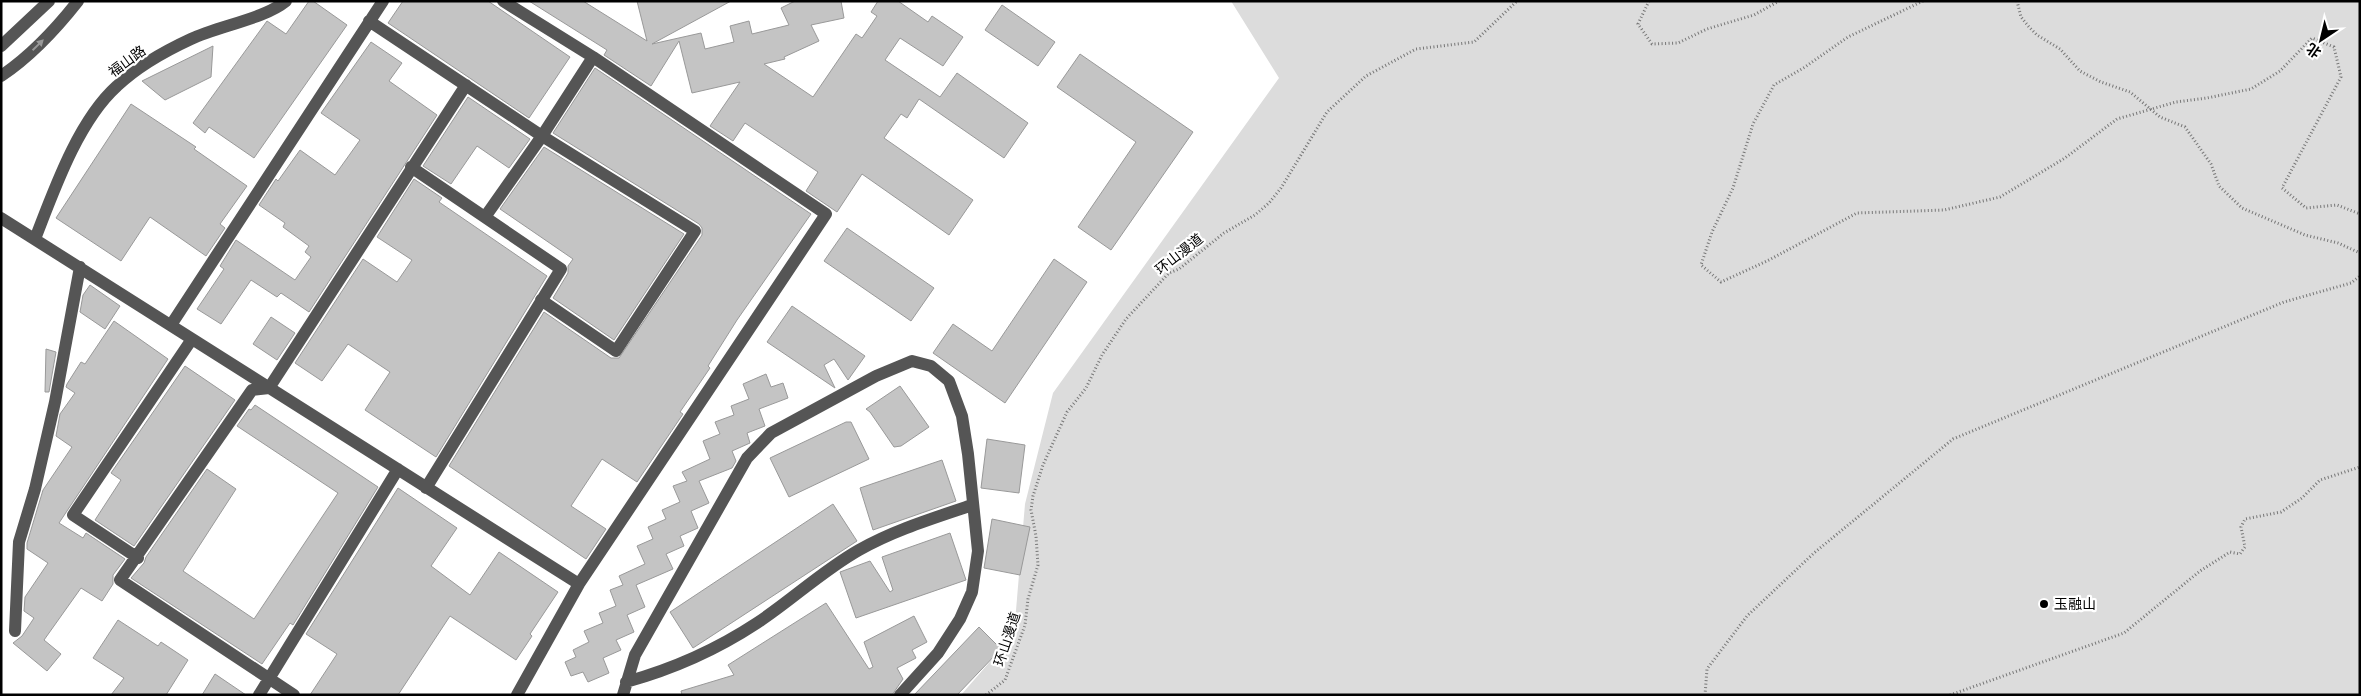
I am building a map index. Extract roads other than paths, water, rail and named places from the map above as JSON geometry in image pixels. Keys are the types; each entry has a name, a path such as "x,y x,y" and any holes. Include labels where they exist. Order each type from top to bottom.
{"street":[{"path":"1,46 50,1"},
{"path":"1,76 16,66 58,26 78,1"},
{"name":"福山路","path":"35,239 65,164 89,121 116,86 147,63 192,39 254,16 286,1"},
{"path":"171,325 383,1"},
{"path":"503,1 593,56 826,214 579,584 517,695"},
{"path":"369,21 542,136 695,232 616,351 541,300"},
{"path":"485,217 542,136 593,56"},
{"path":"269,388 466,85"},
{"path":"411,167 560,269 426,488"},
{"path":"1,218 579,584"},
{"path":"15,631 20,542 35,489 80,267"},
{"path":"138,558 73,515 192,339"},
{"path":"624,688 635,656 747,458 772,433 876,376 912,361 931,366 949,381 962,416 978,551 972,592 960,619 938,653 900,695"},
{"path":"269,388 252,390 138,558 120,580 294,695"},
{"path":"258,695 398,469"},
{"path":"624,688 698,657 757,622 805,586 859,550 886,536 972,504"}],"place":[{"name":"玉融山","path":"2044,604"}]}
